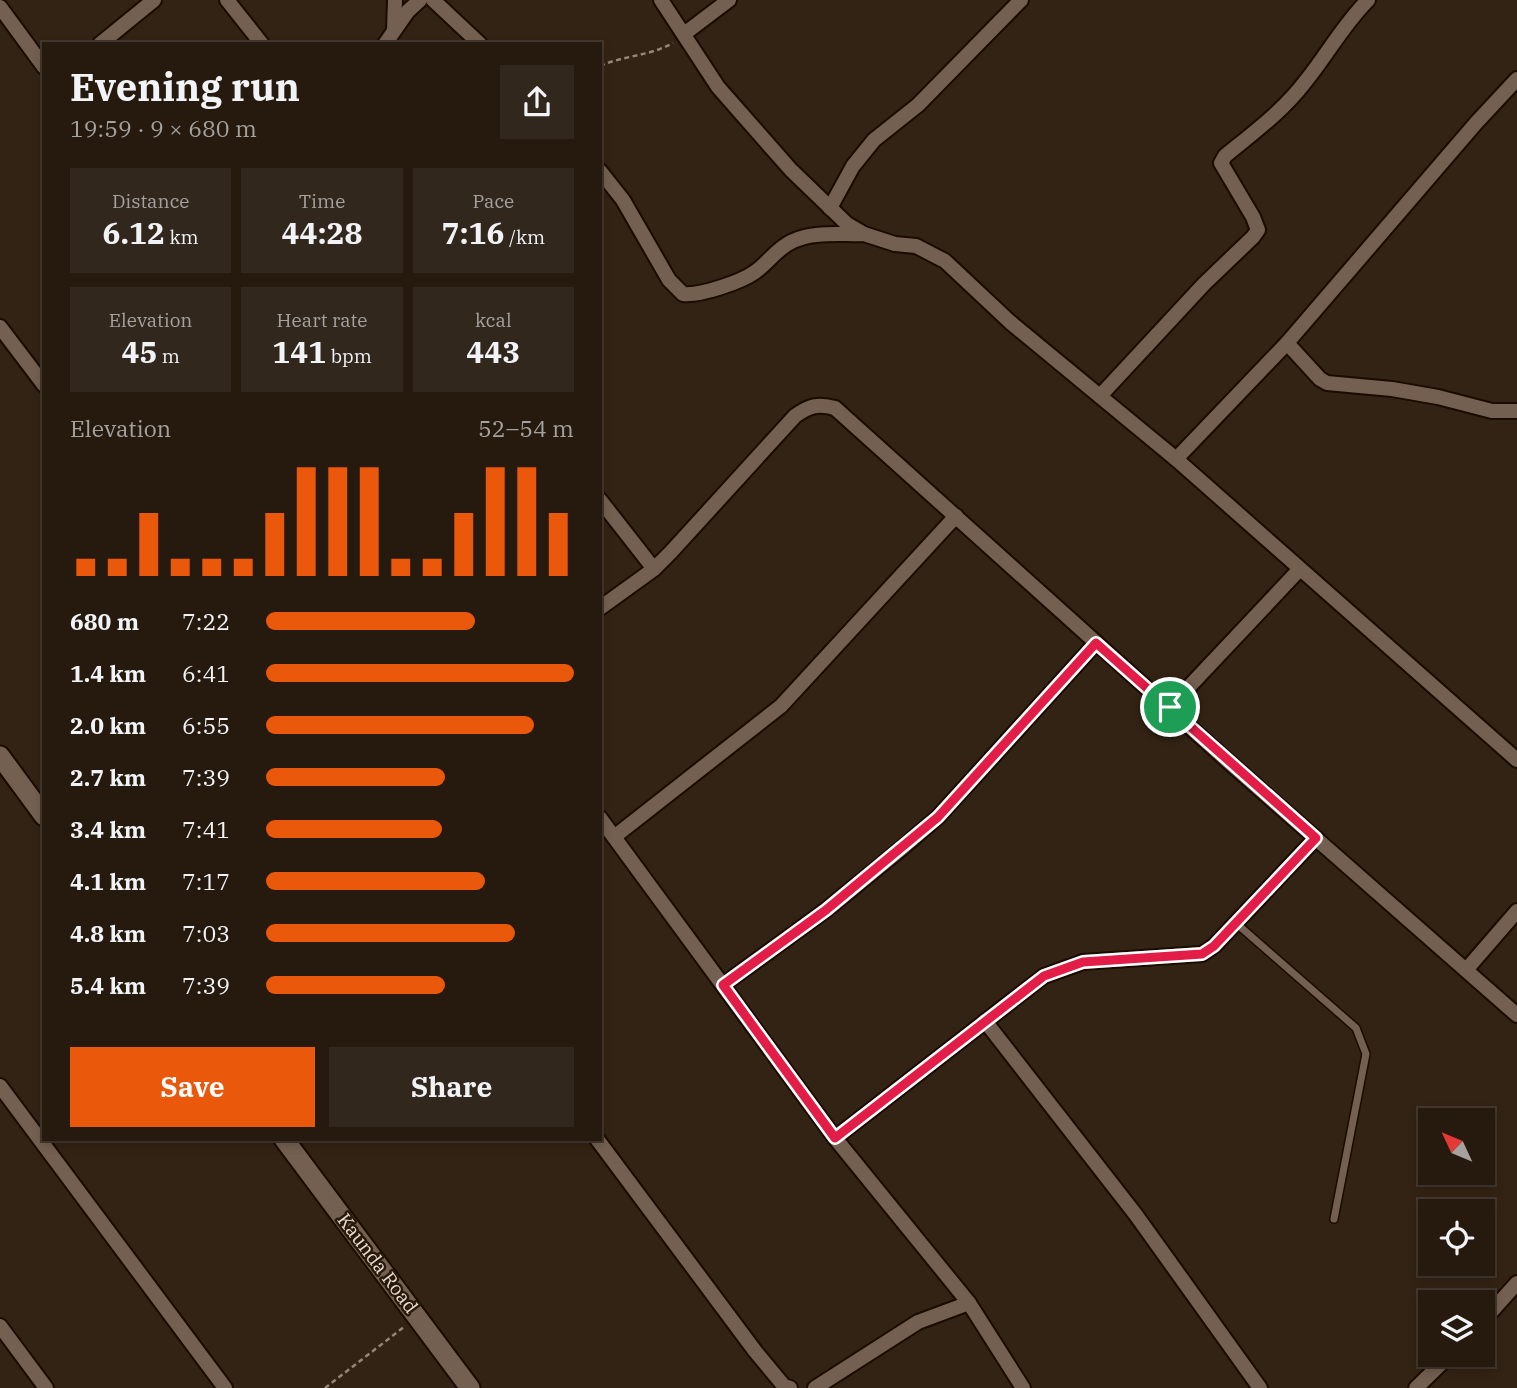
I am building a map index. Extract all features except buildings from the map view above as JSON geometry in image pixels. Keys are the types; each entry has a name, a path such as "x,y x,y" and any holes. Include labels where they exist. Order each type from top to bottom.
{"street":[{"path":"102,42 153,0"},
{"path":"227,0 260,42"},
{"path":"389,38 395,0"},
{"path":"389,38 408,11 420,0"},
{"path":"433,0 478,42"},
{"path":"661,0 718,87 790,170 847,224 864,234 895,244 916,246 945,261 1010,322 1176,459 1517,760"},
{"path":"684,34 729,0"},
{"path":"830,208 853,166 874,140 918,105 1021,0"},
{"path":"1100,396 1258,230 1222,163 1225,156 1282,109 1304,84 1339,33 1368,0"},
{"path":"0,7 42,63"},
{"path":"1176,459 1287,344 1476,122 1517,79"},
{"path":"602,174 623,200 669,280 683,295 692,295 756,272 780,248 804,237 864,234"},
{"path":"0,327 42,382"},
{"path":"1287,344 1327,383 1392,389 1492,411 1517,411"},
{"path":"602,607 654,569 795,416 807,407 821,404 835,408 1517,1015"},
{"path":"602,503 654,569"},
{"path":"614,837 781,706 956,516"},
{"path":"1170,707 1299,569"},
{"path":"723,985 826,910 938,817 1096,643"},
{"path":"0,756 42,813"},
{"path":"602,821 835,1138 969,1303 1023,1388"},
{"path":"835,1138 1044,976 1083,962 1202,954 1237,923 1316,838"},
{"path":"1466,970 1517,911"},
{"path":"985,1021 1136,1216 1259,1388"},
{"path":"0,1086 225,1388"},
{"name":"Kaunda Road","path":"286,1141 470,1388"},
{"path":"598,1141 755,1351 784,1386 790,1388"},
{"path":"1495,1308 1517,1283"},
{"path":"816,1388 918,1322 969,1303"},
{"path":"0,1326 46,1388"},
{"path":"1416,1388 1438,1367"}],"lane":[{"path":"1237,923 1356,1028 1363,1041 1366,1054 1335,1219"}],"path":[{"path":"602,65 657,51 684,34"},
{"path":"325,1388 417,1316"}],"route":[{"path":"1096,643 1170,707 1316,838 1237,923 1202,954 1083,962 1044,976 835,1138 723,985 826,910 938,817 1096,643"}]}
